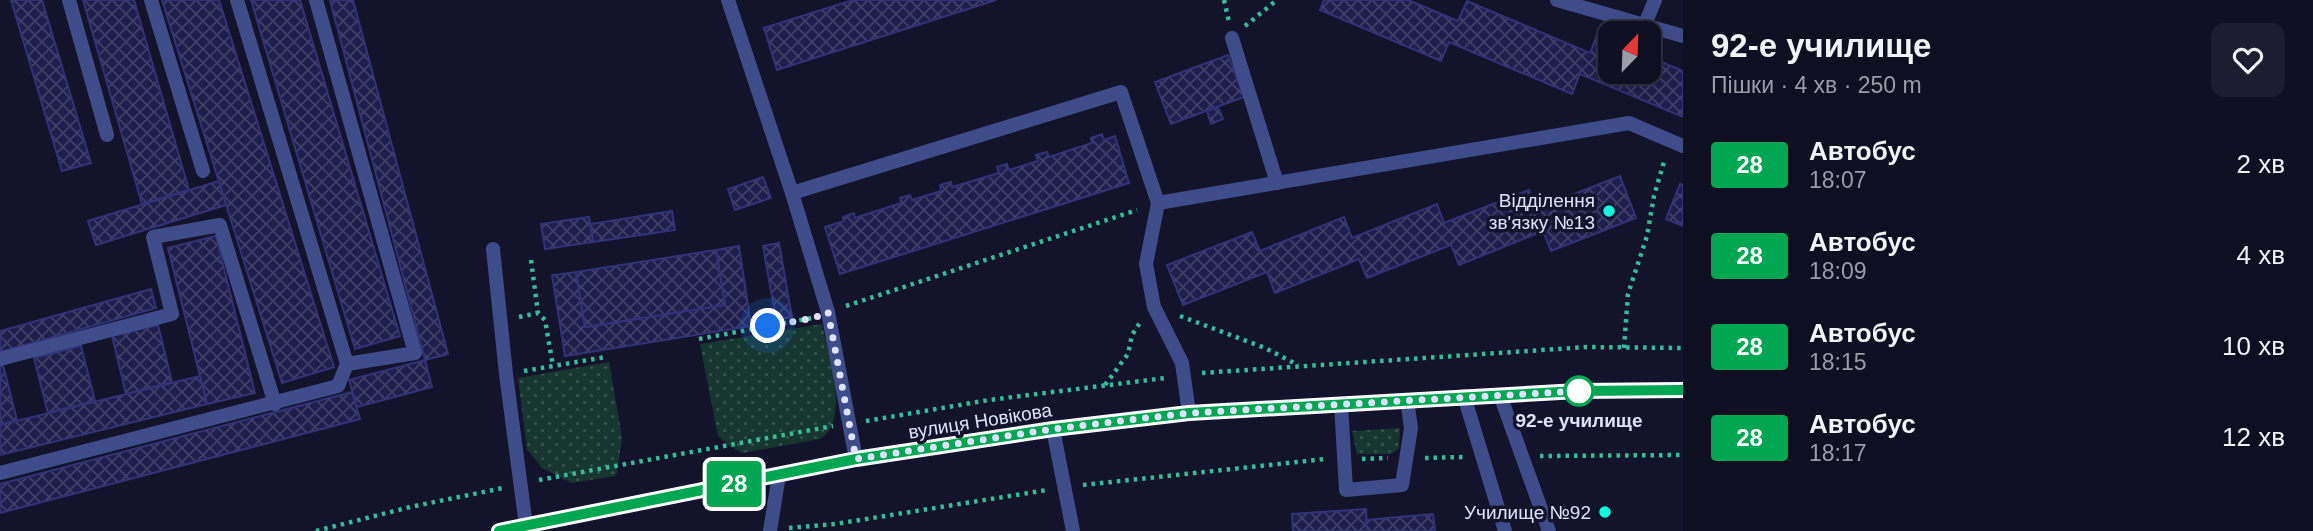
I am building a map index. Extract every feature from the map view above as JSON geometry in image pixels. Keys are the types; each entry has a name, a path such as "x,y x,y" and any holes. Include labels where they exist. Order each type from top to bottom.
{"main road":[{"name":"вулиця Новікова","path":"499,531 856,459 1053,429 1189,413 1464,396 1683,390"}],"lane":[{"path":"69,0 107,135"},
{"path":"151,0 202,171"},
{"path":"0,473 338,386 347,363 237,0"},
{"path":"316,0 415,352 347,363"},
{"path":"728,0 792,192 828,312 856,459"},
{"path":"1557,0 1634,21"},
{"path":"1646,21 1655,0"},
{"path":"1661,29 1683,36"},
{"path":"1232,38 1277,183"},
{"path":"792,192 1121,92 1158,203 1146,264 1154,307 1182,363 1189,413"},
{"path":"1158,203 1629,122 1676,143"},
{"path":"0,359 172,314 153,237 220,225 275,404"},
{"path":"493,249 526,526"},
{"path":"1500,395 1549,531"},
{"path":"1464,396 1505,531"},
{"path":"1341,404 1346,490 1402,485 1411,428 1407,400"},
{"path":"1053,429 1073,531"},
{"path":"770,530 779,475"}],"path":[{"path":"1232,38 1277,0"},
{"path":"1624,348 1628,294 1647,236 1654,196 1676,143"},
{"path":"699,339 814,318 1158,203"},
{"path":"531,261 538,313 545,320 553,366"},
{"path":"1105,386 1128,354 1132,335 1154,307 1265,348 1300,366"},
{"path":"501,321 538,313"},
{"path":"530,482 989,400 1184,376 1587,347 1683,348"},
{"path":"506,374 606,357"},
{"path":"1523,457 1683,455"},
{"path":"1413,458 1482,457"},
{"path":"770,530 835,524 1065,487 1321,459 1399,458"},
{"path":"316,531 410,507 504,488"}],"green space":[{"path":"822,324 835,386 834,417 829,430 820,439 742,453 728,445 718,436 700,344"},
{"path":"609,362 622,437 617,473 615,476 572,483 542,468 527,449 518,378"},
{"path":"1400,428 1399,448 1391,454 1357,454 1352,431"}],"building":[{"path":"11,0 42,0 91,163 62,171"},
{"path":"83,0 134,0 189,190 142,204"},
{"path":"162,0 219,0 334,367 282,383"},
{"path":"251,0 300,0 400,336 355,349"},
{"path":"330,0 353,0 448,354 425,360"},
{"path":"853,0 996,0 777,70 764,28"},
{"path":"1324,0 1408,0 1458,21 1467,1 1590,53 1598,35 1598,82 1580,74 1572,94 1449,42 1441,61 1320,10"},
{"path":"1228,55 1244,97 1171,124 1155,82"},
{"path":"1661,62 1683,71 1683,117 1604,84 1661,84"},
{"path":"1218,107 1223,119 1211,124 1207,111"},
{"path":"1102,134 1104,140 1115,136 1129,183 840,274 825,227 844,221 843,217 854,213 855,218 901,203 900,198 910,195 912,200 941,191 940,185 951,182 952,187 999,173 997,167 1007,164 1009,170 1038,161 1036,155 1047,152 1049,157 1092,143 1091,138"},
{"path":"1620,176 1636,218 1551,251 1543,231 1459,265 1451,245 1367,278 1359,259 1275,293 1267,272 1183,305 1167,265 1252,232 1260,251 1344,217 1352,238 1437,204 1444,223 1529,190 1536,209"},
{"path":"763,177 771,198 735,210 728,189"},
{"path":"219,181 226,205 96,245 88,221"},
{"path":"1680,184 1683,185 1683,226 1666,219"},
{"path":"672,211 675,230 593,242 591,224"},
{"path":"589,217 593,242 545,249 541,224"},
{"path":"216,236 255,393 207,404 168,248"},
{"path":"779,243 792,317 776,320 763,246"},
{"path":"739,246 751,326 565,356 552,275 576,272 585,327 725,305 716,250"},
{"path":"716,250 725,305 585,327 576,272"},
{"path":"151,289 156,308 0,352 0,331"},
{"path":"158,325 172,382 126,394 112,336"},
{"path":"81,346 95,401 48,413 34,358"},
{"path":"425,360 432,387 357,407 349,380"},
{"path":"3,365 17,420 0,425 0,366"},
{"path":"200,376 207,404 0,455 0,425"},
{"path":"352,392 360,419 0,513 0,484"},
{"path":"1366,509 1367,531 1293,531 1292,514"},
{"path":"1433,514 1435,531 1367,531 1366,520"}],"bus line":[{"name":"28","path":"499,531 856,459 1053,429 1189,413 1578,391 1683,390"}],"place":[{"name":"Відділення зв'язку №13","path":"1609,211"},
{"name":"92-е училище","path":"1579,391"},
{"name":"Училище №92","path":"1605,512"}],"route":[{"path":"768,326 814,318 828,312 856,459 1053,429 1189,413 1579,391"}]}
